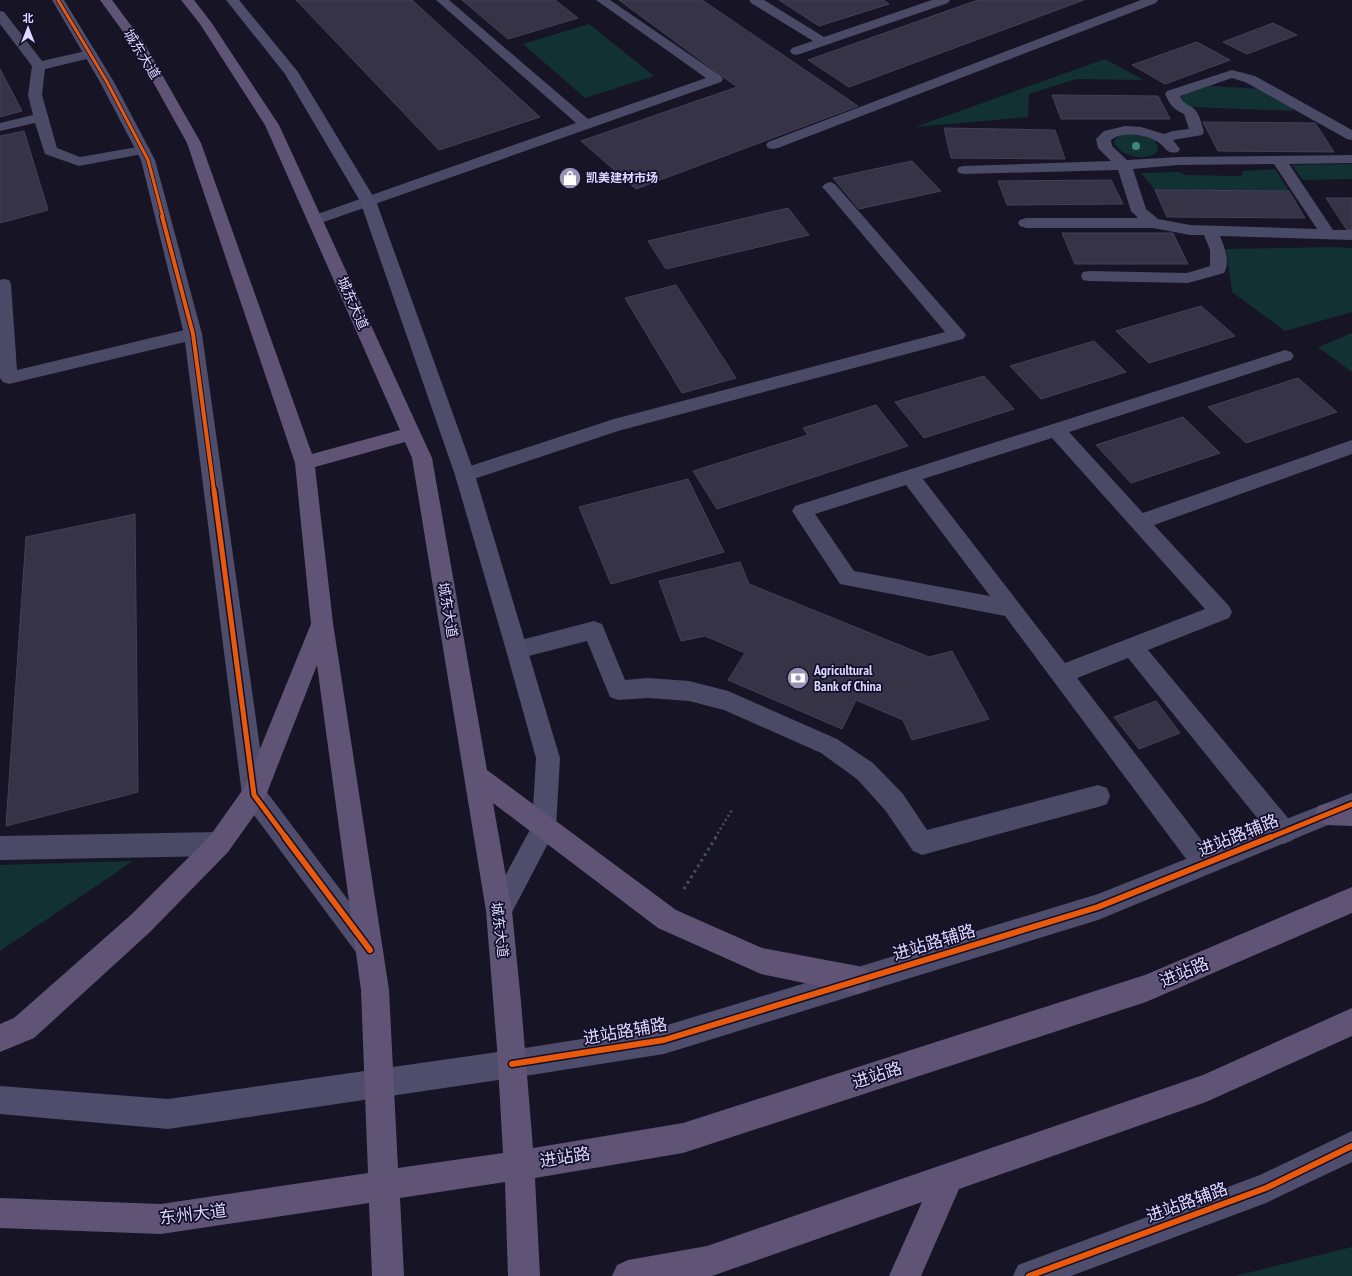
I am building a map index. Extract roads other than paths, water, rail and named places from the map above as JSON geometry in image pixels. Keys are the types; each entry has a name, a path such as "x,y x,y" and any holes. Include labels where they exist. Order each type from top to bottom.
{"main road":[{"name":"城东大道","path":"106,0 138,43 194,143 305,463 322,623 375,990 388,1276"},
{"name":"城东大道","path":"187,0 206,22 272,125 422,458 498,911 506,981 520,1165 524,1276"},
{"path":"305,463 411,434"},
{"path":"0,1038 24,1028 140,923 219,844 254,795 322,623"},
{"path":"476,776 667,919 761,961 858,980"},
{"name":"进站路","path":"384,1186 683,1138 1146,988 1352,900"},
{"path":"628,1276 707,1262 1206,1088 1352,1022"},
{"path":"905,1276 949,1177"},
{"name":"东州大道","path":"0,1213 161,1219 384,1186"}],"street":[{"path":"58,0 90,54 148,160 193,334 254,795 370,950"},
{"path":"232,0 291,72 368,201 465,475 517,650 548,758 544,828 498,911"},
{"path":"442,0 586,125"},
{"path":"315,220 716,79 602,0"},
{"path":"755,0 823,42"},
{"path":"797,52 943,0"},
{"path":"773,145 1152,0"},
{"path":"0,15 5,29 39,66"},
{"path":"39,66 90,54"},
{"path":"39,66 35,95 50,150 79,162 142,150"},
{"path":"1164,139 1173,135 1196,132 1190,112 1178,105 1172,94 1232,74 1250,79 1352,136"},
{"path":"0,127 41,117"},
{"path":"1153,223 1138,211 1124,165 1105,148 1103,139 1108,133 1140,131 1164,139 1176,152 1178,161"},
{"path":"964,170 1124,165 1178,161 1352,159"},
{"path":"1279,160 1329,235"},
{"path":"465,475 614,426 957,335 830,187"},
{"path":"1026,223 1153,223 1190,230 1352,235"},
{"path":"1089,276 1188,278 1218,268 1218,250 1210,231"},
{"path":"0,285 3,284 8,378 193,334"},
{"path":"1011,609 847,578 802,511 1285,356"},
{"path":"1056,430 1221,612 1061,674"},
{"path":"1140,522 1352,447"},
{"path":"910,476 1204,864"},
{"path":"517,650 594,630 618,690 648,688 689,691 702,694 728,701 829,746 865,771 894,802 922,844 1098,796"},
{"path":"1132,647 1284,832"},
{"name":"进站路辅路","path":"0,1100 168,1114 379,1084 664,1040 1098,907 1284,832 1339,814 1352,804"},
{"path":"0,848 219,844"},
{"name":"进站路辅路","path":"1029,1276 1266,1188 1352,1146"}],"place":[{"name":"凯美建材市场","path":"570,178"},
{"name":"Agricultural Bank of China","path":"798,678"}]}
